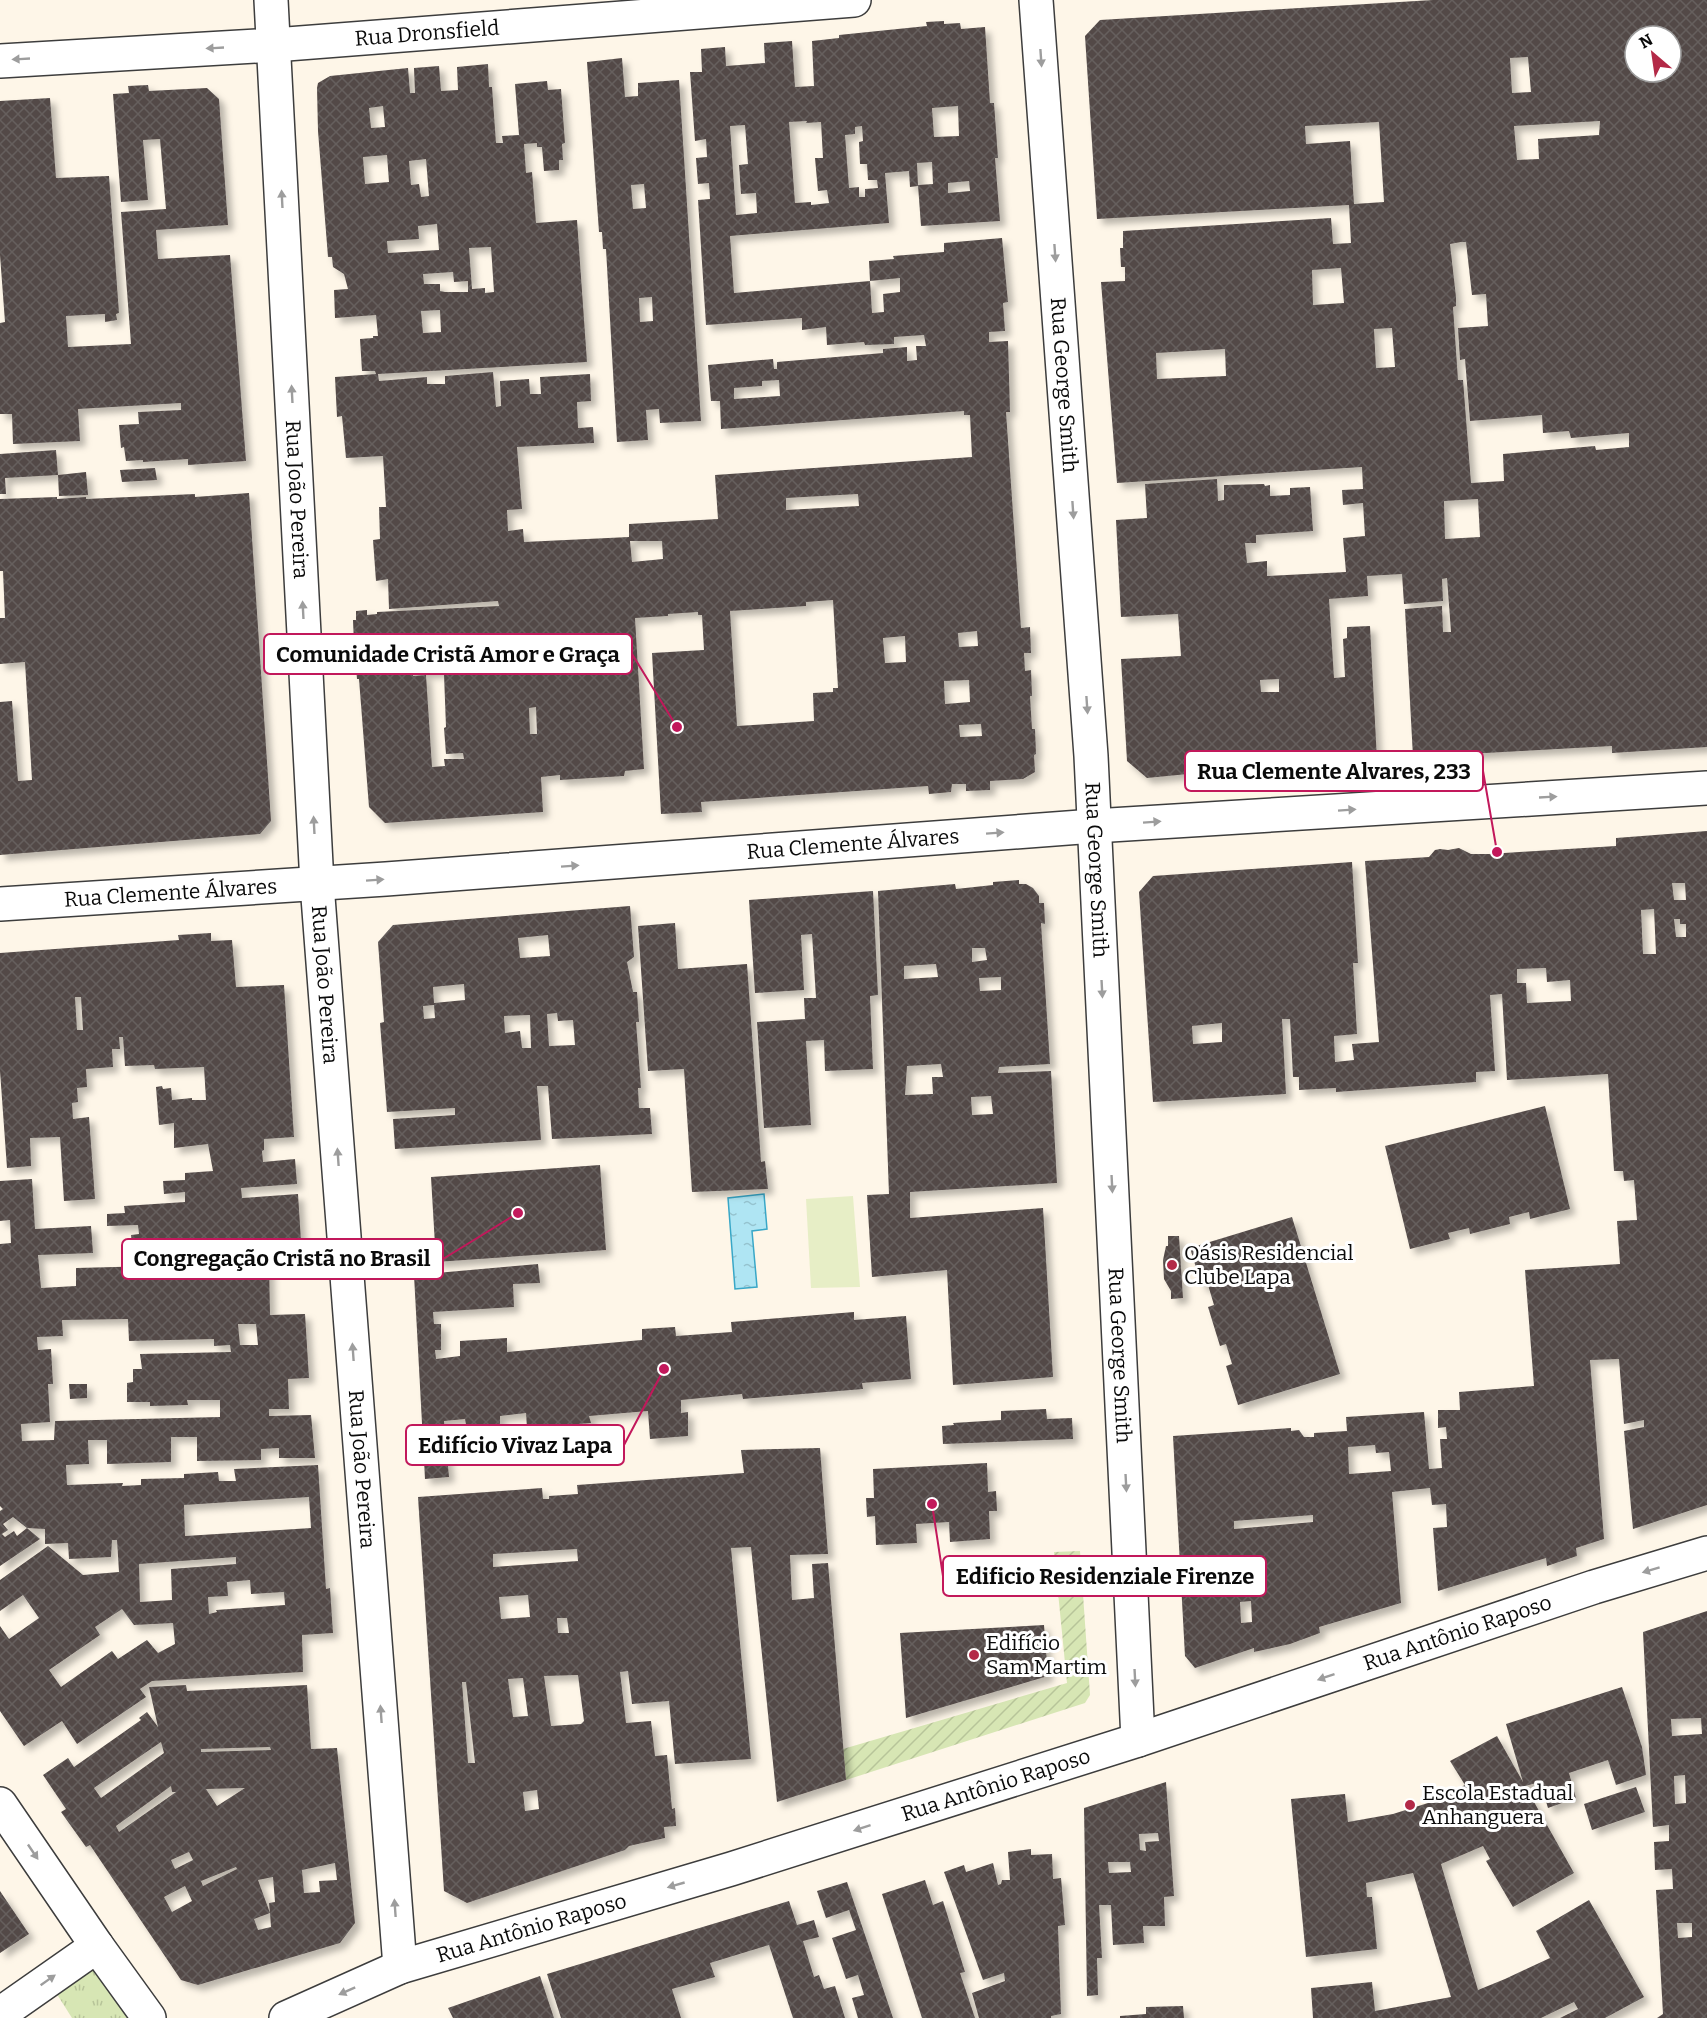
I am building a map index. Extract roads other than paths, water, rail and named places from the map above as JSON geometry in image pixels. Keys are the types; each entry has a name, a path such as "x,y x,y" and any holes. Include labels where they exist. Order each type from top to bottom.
{"street":[{"name":"Rua João Pereira","path":"271,0 317,884 400,1966"},
{"name":"Rua Dronsfield","path":"0,61 274,45 854,0"},
{"name":"Rua George Smith","path":"1036,0 1091,756 1138,1740"},
{"name":"Rua Clemente Álvares","path":"0,904 317,884 1094,825 1707,788"},
{"name":"Rua Antônio Raposo","path":"286,2018 400,1966 731,1869 1138,1740 1582,1591 1707,1553"},
{"path":"0,1804 149,2018"},
{"path":"9,2013 97,1946"}],"water":[{"path":"764,1194 767,1229 752,1231 757,1287 735,1289 728,1198"}],"place":[{"name":"Comunidade Cristã Amor e Graça","path":"677,727"},
{"name":"Rua Clemente Alvares, 233","path":"1497,852"},
{"name":"Congregação Cristã no Brasil","path":"518,1213"},
{"name":"Oásis Residencial Clube Lapa","path":"1172,1265"},
{"name":"Edifício Vivaz Lapa","path":"664,1369"},
{"name":"Edificio Residenziale Firenze","path":"932,1504"},
{"name":"Edifício Sam Martim","path":"974,1655"},
{"name":"Escola Estadual Anhanguera","path":"1410,1805"}]}
